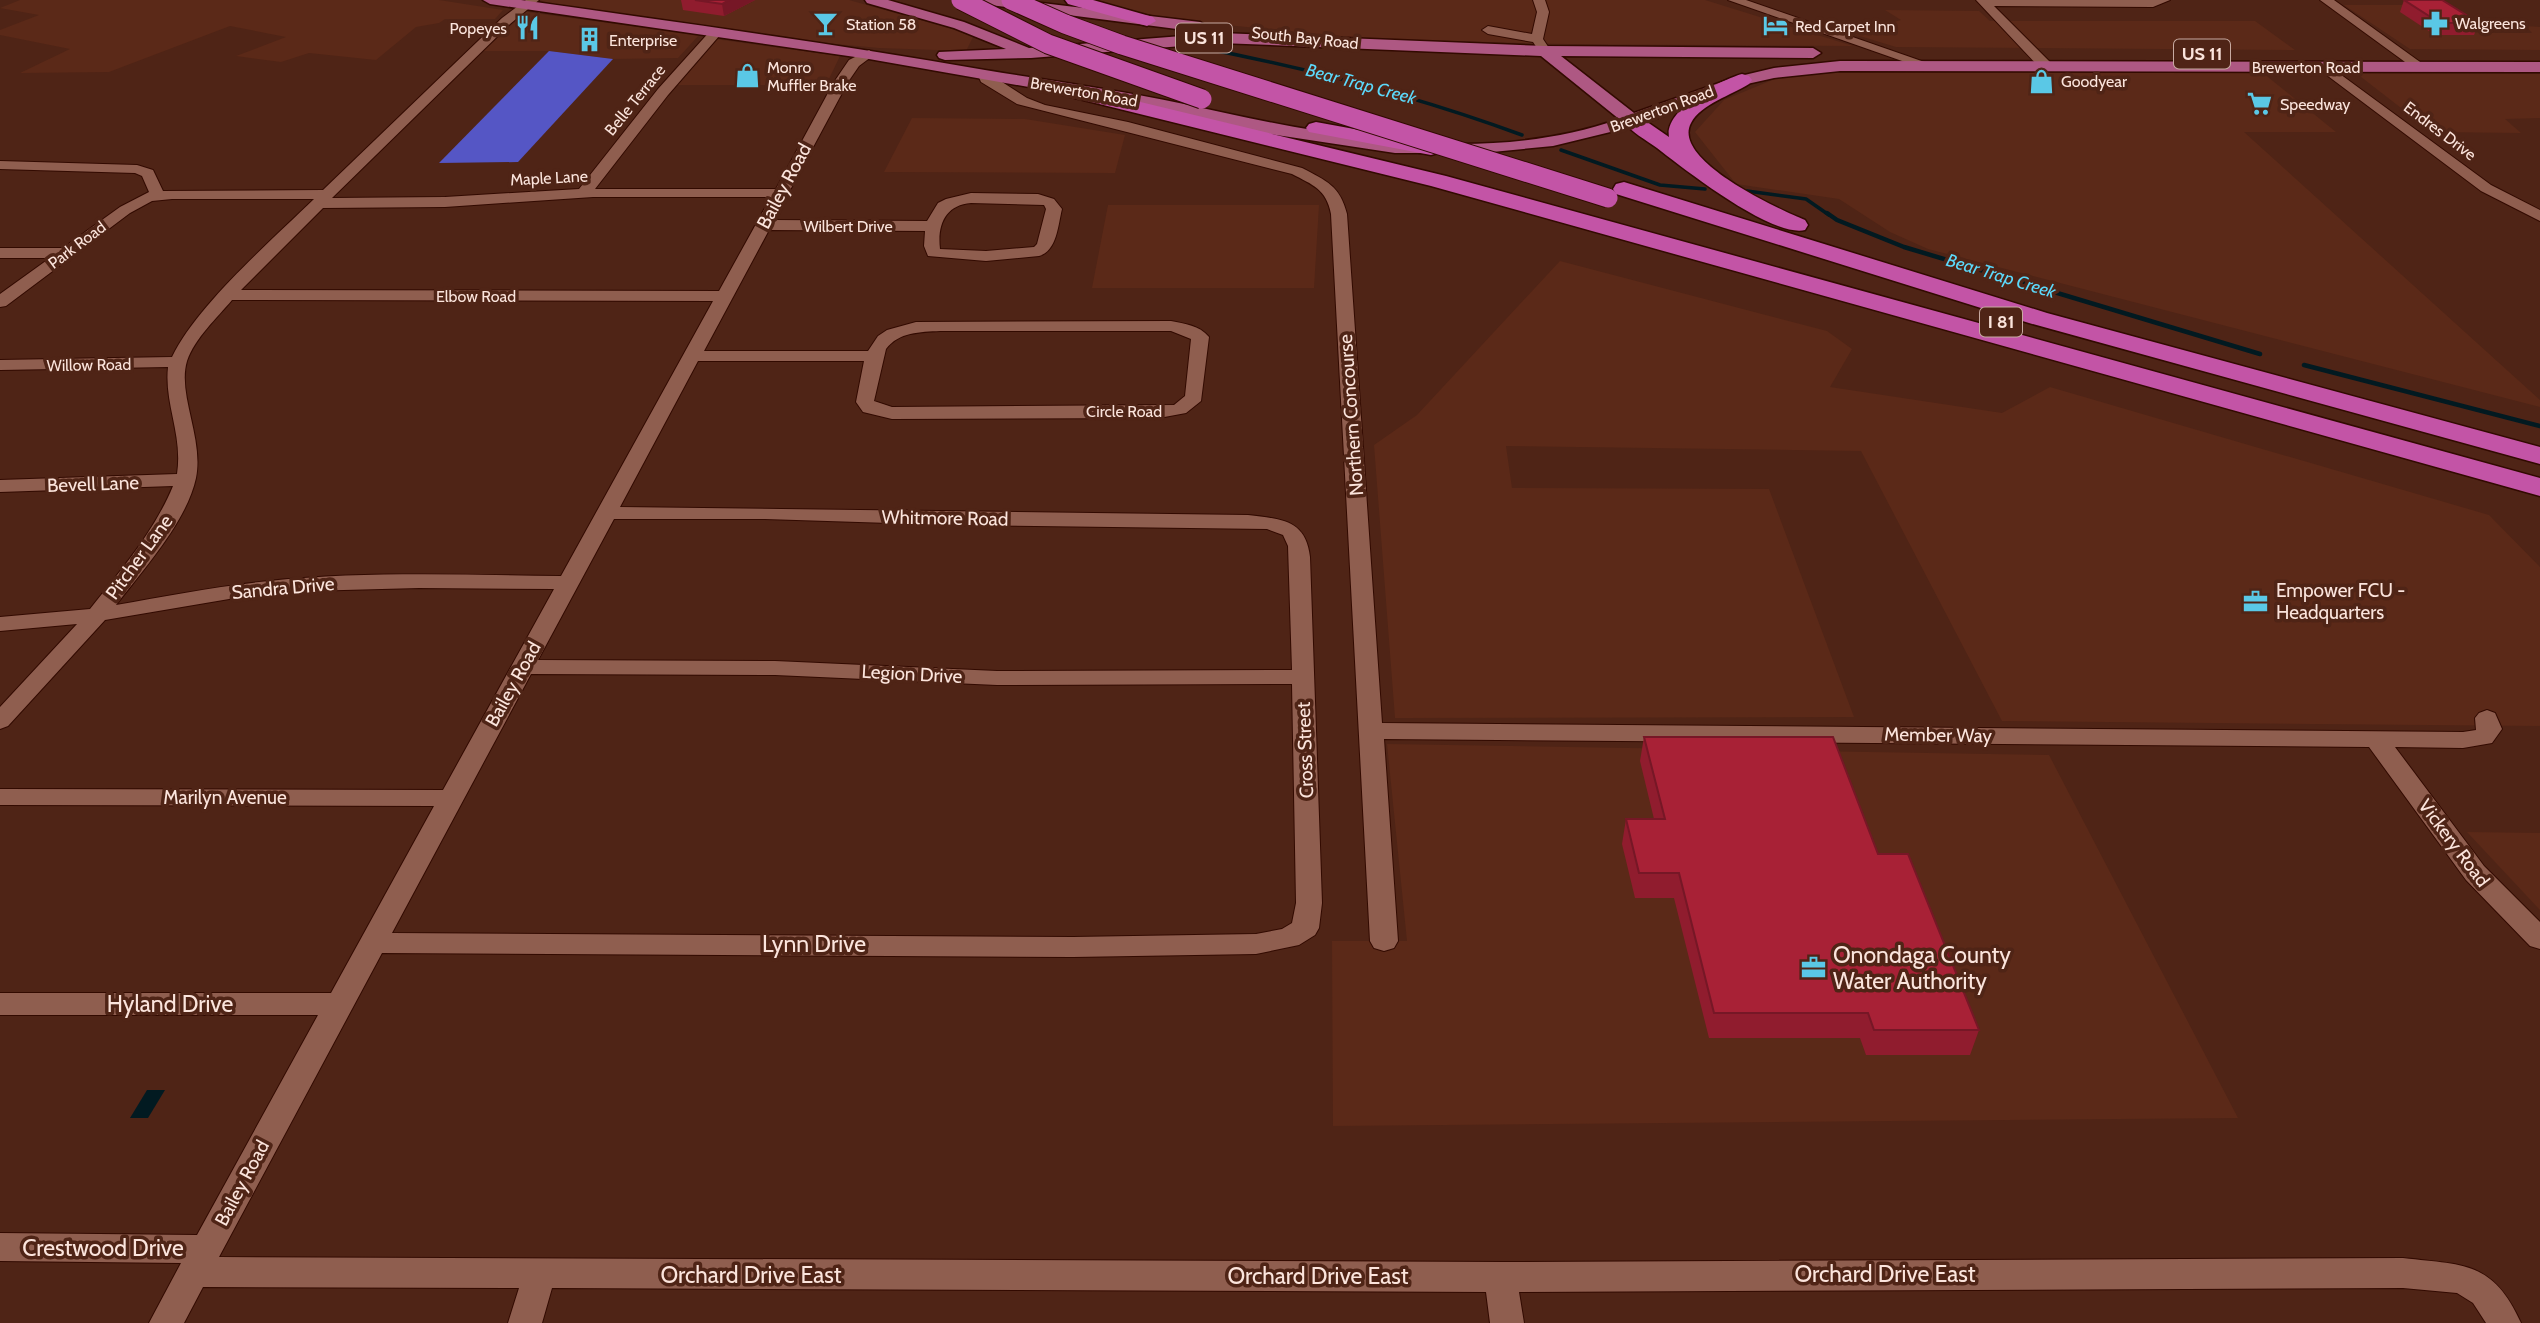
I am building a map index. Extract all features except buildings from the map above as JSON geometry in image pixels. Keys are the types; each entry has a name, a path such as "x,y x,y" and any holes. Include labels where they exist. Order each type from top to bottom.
{"highway":[{"path":"961,0 1023,33 1137,79 1202,99 1348,136 1431,149"},
{"name":"I 81","path":"1011,0 1054,20 1118,43 1451,151 1616,194 2038,318 2540,456"},
{"name":"I 81","path":"1046,0 1147,37 1616,194 2394,448 2540,487"},
{"path":"1074,0 1147,21"},
{"path":"1067,77 2394,448"},
{"path":"1706,174 1680,144 1677,131 1689,111 1742,80"},
{"path":"1633,121 1756,207 1836,239 2294,389"},
{"path":"1251,126 1438,181"}],"main road":[{"name":"Brewerton Road","path":"490,0 530,3 869,54 985,75 1067,77 1251,126 1346,142 1431,149 1503,147 1553,141 1601,131 1742,80 1821,67 2039,59 2540,55"},
{"path":"872,0 914,5 1031,53 1067,77 1073,68 1096,55 1145,44"},
{"name":"South Bay Road","path":"982,0 1147,21 1377,45"},
{"name":"Brewerton Road","path":"792,43 889,53 1031,53 1251,38 1483,50 1541,45 2325,67 2540,67"},
{"path":"1541,45 1633,121"},
{"path":"869,54 889,53"}],"street":[{"path":"1539,0 1543,12 1541,45"},
{"path":"1734,0 1927,65"},
{"path":"1983,1 2153,3 2164,0"},
{"path":"2326,0 2421,67"},
{"path":"1983,1 2039,59"},
{"path":"178,362 187,343 227,295 506,21 530,3"},
{"name":"Belle Terrace","path":"584,193 663,92 716,32"},
{"name":"Bailey Road","path":"166,1323 843,78 854,63 869,54"},
{"name":"Endres Drive","path":"2325,67 2486,188 2540,216"},
{"name":"Northern Concourse","path":"985,75 986,79 999,88 1042,108 1128,126 1277,164 1322,184 1335,197 1339,214 1384,941"},
{"path":"1042,108 1044,100 1067,77"},
{"path":"0,165 137,169 148,173 158,195"},
{"name":"Maple Lane","path":"158,195 445,202 584,193 780,193"},
{"name":"Park Road","path":"0,302 132,205 158,195"},
{"path":"1038,199 1049,202 1054,209 1045,245 1039,251 1027,254 986,256 934,253 931,246 934,226 940,206 954,201 1038,199"},
{"name":"Wilbert Drive","path":"763,225 934,226"},
{"path":"0,253 66,253"},
{"name":"Elbow Road","path":"227,295 724,296"},
{"name":"Circle Road","path":"1171,326 1187,329 1200,337 1192,403 1185,408 1159,412 892,413 870,408 865,402 875,356 879,346 888,338 917,328 1171,326"},
{"path":"691,356 875,356"},
{"name":"Willow Road","path":"0,366 178,362"},
{"name":"Pitcher Lane","path":"0,721 97,615 159,534 175,507 186,480 189,439 176,381 178,362"},
{"name":"Bevell Lane","path":"0,486 186,480"},
{"name":"Whitmore Road","path":"607,513 1248,521 1283,525"},
{"name":"Cross Street","path":"1256,944 1289,938 1305,928 1310,903 1299,545 1293,532 1283,525"},
{"name":"Sandra Drive","path":"0,624 97,615 188,598 316,583 568,583"},
{"name":"Legion Drive","path":"522,667 775,668 997,678 1302,677"},
{"name":"Member Way","path":"1369,731 2463,740 2484,737 2490,729 2487,718"},
{"name":"Vickery Road","path":"2376,739 2475,873 2540,939"},
{"name":"Marilyn Avenue","path":"0,797 450,798"},
{"name":"Lynn Drive","path":"372,943 1073,947 1256,944"},
{"name":"Hyland Drive","path":"0,1004 339,1003"},
{"name":"Crestwood Drive","path":"0,1247 200,1260"},
{"name":"Orchard Drive East","path":"200,1260 539,1275 1501,1277 2403,1273 2462,1279 2485,1292 2504,1323"},
{"path":"525,1323 539,1275"},
{"path":"1501,1277 1507,1323"}],"shaded area":[{"path":"20,0 439,0 503,10 495,19 445,19 439,23 416,27 376,60 309,53 281,62 236,56 286,37 230,26 109,72 20,73 70,49 0,35 0,30 39,15 0,8"},
{"path":"849,0 974,35 966,51 879,48 793,40 539,2"},
{"path":"1097,0 1705,0 1853,46 1567,44 1371,39 1175,20 1116,10"},
{"path":"2344,5 2445,5 2490,33 2532,33 2526,26 2540,27 2540,50 2410,49"},
{"path":"1885,10 1979,11 1990,21 2255,21 2295,50 1896,47 1853,34 1901,20"},
{"path":"526,12 699,35 678,58 613,59 549,51 482,51"},
{"path":"715,39 840,56 826,85 676,85"},
{"path":"549,51 613,59 518,162 439,163"},
{"path":"1839,72 2263,73 2336,132 2244,132 2540,400 2540,407 1928,249 1890,232 1839,199 1736,184 1695,132 1724,100 1777,78"},
{"path":"2356,73 2540,74 2540,118 2505,119 2521,133 2432,132"},
{"path":"912,118 1025,119 1125,135 1115,173 884,172"},
{"path":"1108,205 1319,205 1314,288 1092,288"},
{"path":"1560,261 1827,331 1852,349 1830,387 2002,413 2050,387 2489,515 2540,567 2540,726 2002,721 1861,451 1506,446 1512,488 1769,489 1854,717 1395,718 1374,445 1417,415"},
{"path":"1387,744 2049,755 2238,1118 1333,1126 1332,941 1407,941"},
{"path":"2467,832 2540,833 2540,910"}],"water":[{"path":"147,1090 165,1090 148,1118 130,1118"}],"waterway":[{"name":"Bear Trap Creek","path":"1197,47 1361,84 1522,135"},
{"name":"Bear Trap Creek","path":"1561,150 1660,185 1705,189"},
{"name":"Bear Trap Creek","path":"1747,191 1806,199 1829,215"},
{"name":"Bear Trap Creek","path":"1827,213 1837,220 1904,247 2260,354"},
{"name":"Bear Trap Creek","path":"2304,365 2540,426"}],"place":[{"name":"Walgreens","path":"2435,23"},
{"name":"Station 58","path":"826,24"},
{"name":"Red Carpet Inn","path":"1775,26"},
{"name":"Popeyes","path":"527,28"},
{"name":"Enterprise","path":"589,40"},
{"name":"Monro Muffler Brake","path":"747,76"},
{"name":"Goodyear","path":"2041,81"},
{"name":"Speedway","path":"2260,104"},
{"name":"Empower FCU - Headquarters","path":"2256,601"},
{"name":"Onondaga County Water Authority","path":"1813,968"}]}
